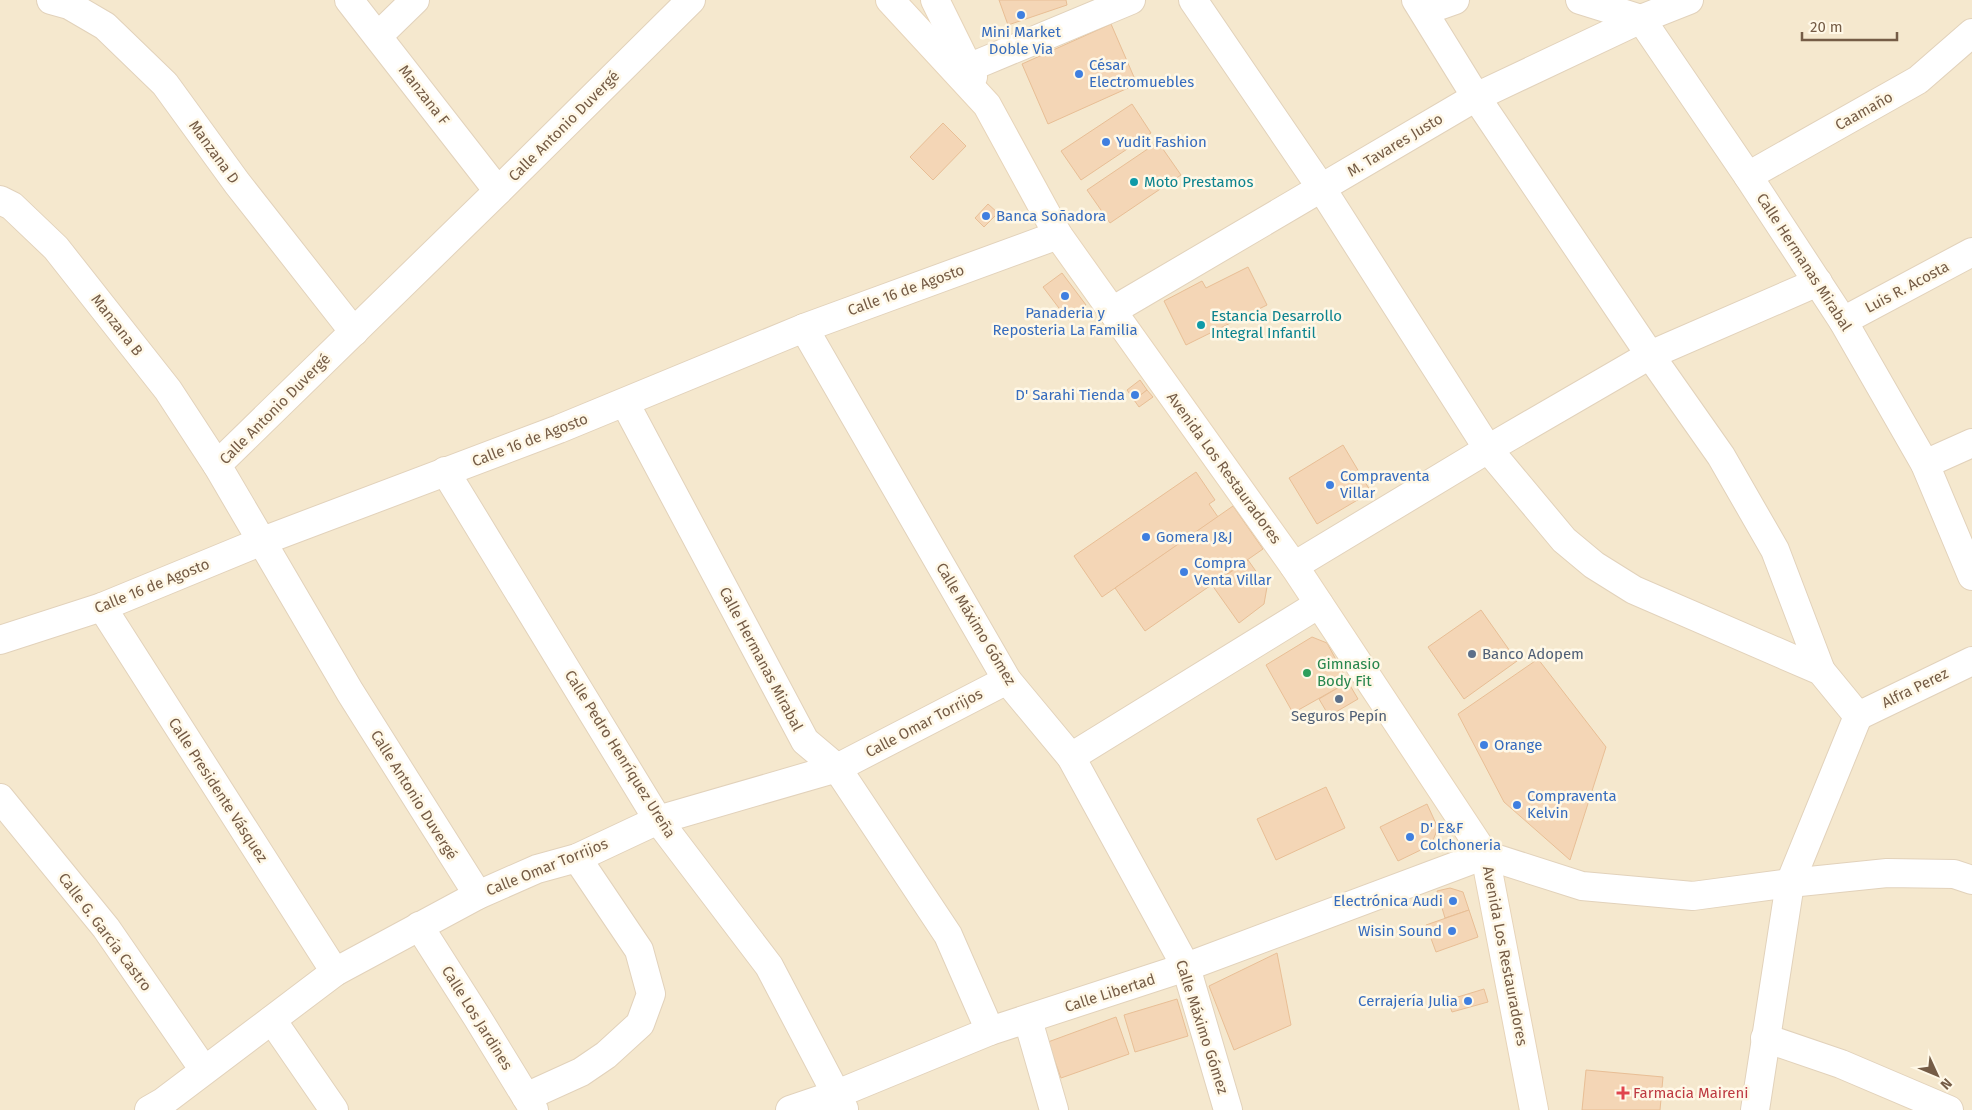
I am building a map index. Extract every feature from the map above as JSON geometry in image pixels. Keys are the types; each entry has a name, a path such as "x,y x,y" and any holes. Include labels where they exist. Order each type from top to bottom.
{"street":[{"name":"Manzana D","path":"51,0 69,5 105,26 164,84 237,183 354,332"},
{"name":"Manzana F","path":"349,0 498,191"},
{"path":"378,36 415,0"},
{"name":"Calle Antonio Duvergé","path":"478,895 350,692 217,466 691,0"},
{"name":"Avenida Los Restauradores","path":"890,0 987,105 1058,235 1294,566 1486,855 1534,1110"},
{"path":"935,0 987,105"},
{"path":"968,68 1131,0"},
{"path":"1193,0 1322,189 1488,449 1564,540 1594,565 1634,590 1820,671"},
{"path":"1455,0 1420,6 1476,97 1650,355 1721,456 1775,550 1820,671 1858,716 1790,883 1755,1110"},
{"path":"1580,0 1641,19"},
{"name":"M. Tavares Justo","path":"1112,312 1476,97 1641,19 1689,0"},
{"name":"Calle Hermanas Mirabal","path":"1641,19 1748,176 1843,321 1925,464 1972,576"},
{"name":"Caamaño","path":"1748,176 1918,80 1972,33"},
{"name":"Manzana B","path":"0,200 12,206 56,248 168,390 217,466"},
{"name":"Calle 16 de Agosto","path":"0,640 102,607 260,542 625,403 804,328 1058,235"},
{"name":"Luis R. Acosta","path":"1843,321 1972,252"},
{"path":"1294,566 1488,449 1650,355 1818,282"},
{"name":"Calle Máximo Gómez","path":"804,328 1007,680 1071,757 1186,968 1228,1110"},
{"name":"Calle Hermanas Mirabal","path":"625,403 805,741 838,768 948,935 990,1031"},
{"path":"1925,464 1972,444"},
{"name":"Calle Pedro Henríquez Ureña","path":"445,471 658,820 769,966 840,1102"},
{"path":"1071,757 1319,604"},
{"name":"Calle Presidente Vásquez","path":"102,607 335,972"},
{"name":"Alfra Perez","path":"1858,716 1972,661"},
{"name":"Calle Omar Torrijos","path":"160,1107 204,1070 335,972 478,895 537,869 577,858 658,820 838,768 1007,680"},
{"name":"Calle G. García Castro","path":"0,798 106,928 204,1070"},
{"path":"1486,855 1582,886 1694,896 1790,883 1887,873 1954,874 1972,880"},
{"name":"Calle Libertad","path":"790,1110 840,1102 990,1031 1186,968 1486,855"},
{"path":"530,1104 606,1055 640,1024 651,994 639,950 577,858"},
{"name":"Calle Los Jardines","path":"419,926 530,1104"},
{"path":"272,1020 334,1110"},
{"path":"1028,1020 1054,1110"},
{"path":"1765,1038 1841,1064 1949,1110"}],"shaded area":[{"path":"0,0 1972,0 1972,1110 0,1110"}],"building":[{"name":"Mini Market Doble Via","path":"999,0 1066,0 1067,5 1008,25"},
{"name":"César Electromuebles","path":"1111,24 1137,84 1048,124 1022,64"},
{"name":"Yudit Fashion","path":"1132,104 1151,133 1081,180 1061,151"},
{"path":"943,123 966,146 933,180 910,157"},
{"name":"Moto Prestamos","path":"1158,142 1181,175 1110,223 1087,190"},
{"name":"Banca Soñadora","path":"988,204 998,213 984,227 975,218"},
{"name":"Estancia Desarrollo Integral Infantil","path":"1248,267 1267,305 1186,345 1164,301 1202,281 1206,288"},
{"name":"Panaderia y Reposteria La Familia","path":"1062,273 1086,305 1068,320 1043,287"},
{"name":"D' Sarahi Tienda","path":"1140,380 1147,390 1134,400 1127,390"},
{"path":"1147,390 1153,397 1139,407 1134,400"},
{"name":"Compraventa Villar","path":"1343,445 1371,492 1317,524 1289,478"},
{"name":"Gomera J&J","path":"1196,472 1215,500 1209,504 1218,517 1102,597 1074,556"},
{"name":"Compra Venta Villar","path":"1233,506 1263,549 1145,631 1115,588"},
{"path":"1248,560 1267,587 1264,604 1239,623 1212,585"},
{"name":"Banco Adopem","path":"1481,610 1517,661 1464,699 1428,647"},
{"name":"Gimnasio Body Fit","path":"1312,637 1327,643 1348,682 1293,713 1266,665"},
{"path":"1538,659 1606,747 1570,860 1504,802 1458,714"},
{"name":"Seguros Pepín","path":"1348,682 1358,699 1329,716 1319,699"},
{"path":"1326,787 1345,828 1276,860 1257,819"},
{"name":"D' E&F Colchoneria","path":"1427,804 1438,828 1431,845 1398,861 1380,827"},
{"name":"Electrónica Audi","path":"1450,888 1463,892 1469,910 1445,918 1437,891"},
{"name":"Wisin Sound","path":"1469,910 1478,937 1436,952 1426,925"},
{"path":"1277,953 1291,1025 1234,1050 1209,986"},
{"name":"Cerrajería Julia","path":"1484,989 1488,1002 1452,1012 1448,1000"},
{"path":"1177,999 1188,1036 1135,1052 1124,1015"},
{"path":"1116,1017 1129,1054 1061,1078 1048,1042"},
{"name":"Farmacia Maireni","path":"1586,1070 1663,1077 1660,1110 1582,1110"}],"place":[{"name":"Mini Market Doble Via","path":"1021,15"},
{"name":"César Electromuebles","path":"1079,74"},
{"name":"Yudit Fashion","path":"1106,142"},
{"name":"Moto Prestamos","path":"1134,182"},
{"name":"Banca Soñadora","path":"986,216"},
{"name":"Panaderia y Reposteria La Familia","path":"1065,296"},
{"name":"Estancia Desarrollo Integral Infantil","path":"1201,325"},
{"name":"D' Sarahi Tienda","path":"1135,395"},
{"name":"Compraventa Villar","path":"1330,485"},
{"name":"Gomera J&J","path":"1146,537"},
{"name":"Compra Venta Villar","path":"1184,572"},
{"name":"Banco Adopem","path":"1472,654"},
{"name":"Gimnasio Body Fit","path":"1307,673"},
{"name":"Seguros Pepín","path":"1339,699"},
{"name":"Orange","path":"1484,745"},
{"name":"Compraventa Kelvin","path":"1517,805"},
{"name":"D' E&F Colchoneria","path":"1410,837"},
{"name":"Electrónica Audi","path":"1453,901"},
{"name":"Wisin Sound","path":"1452,931"},
{"name":"Cerrajería Julia","path":"1468,1001"},
{"name":"Farmacia Maireni","path":"1623,1093"}]}
